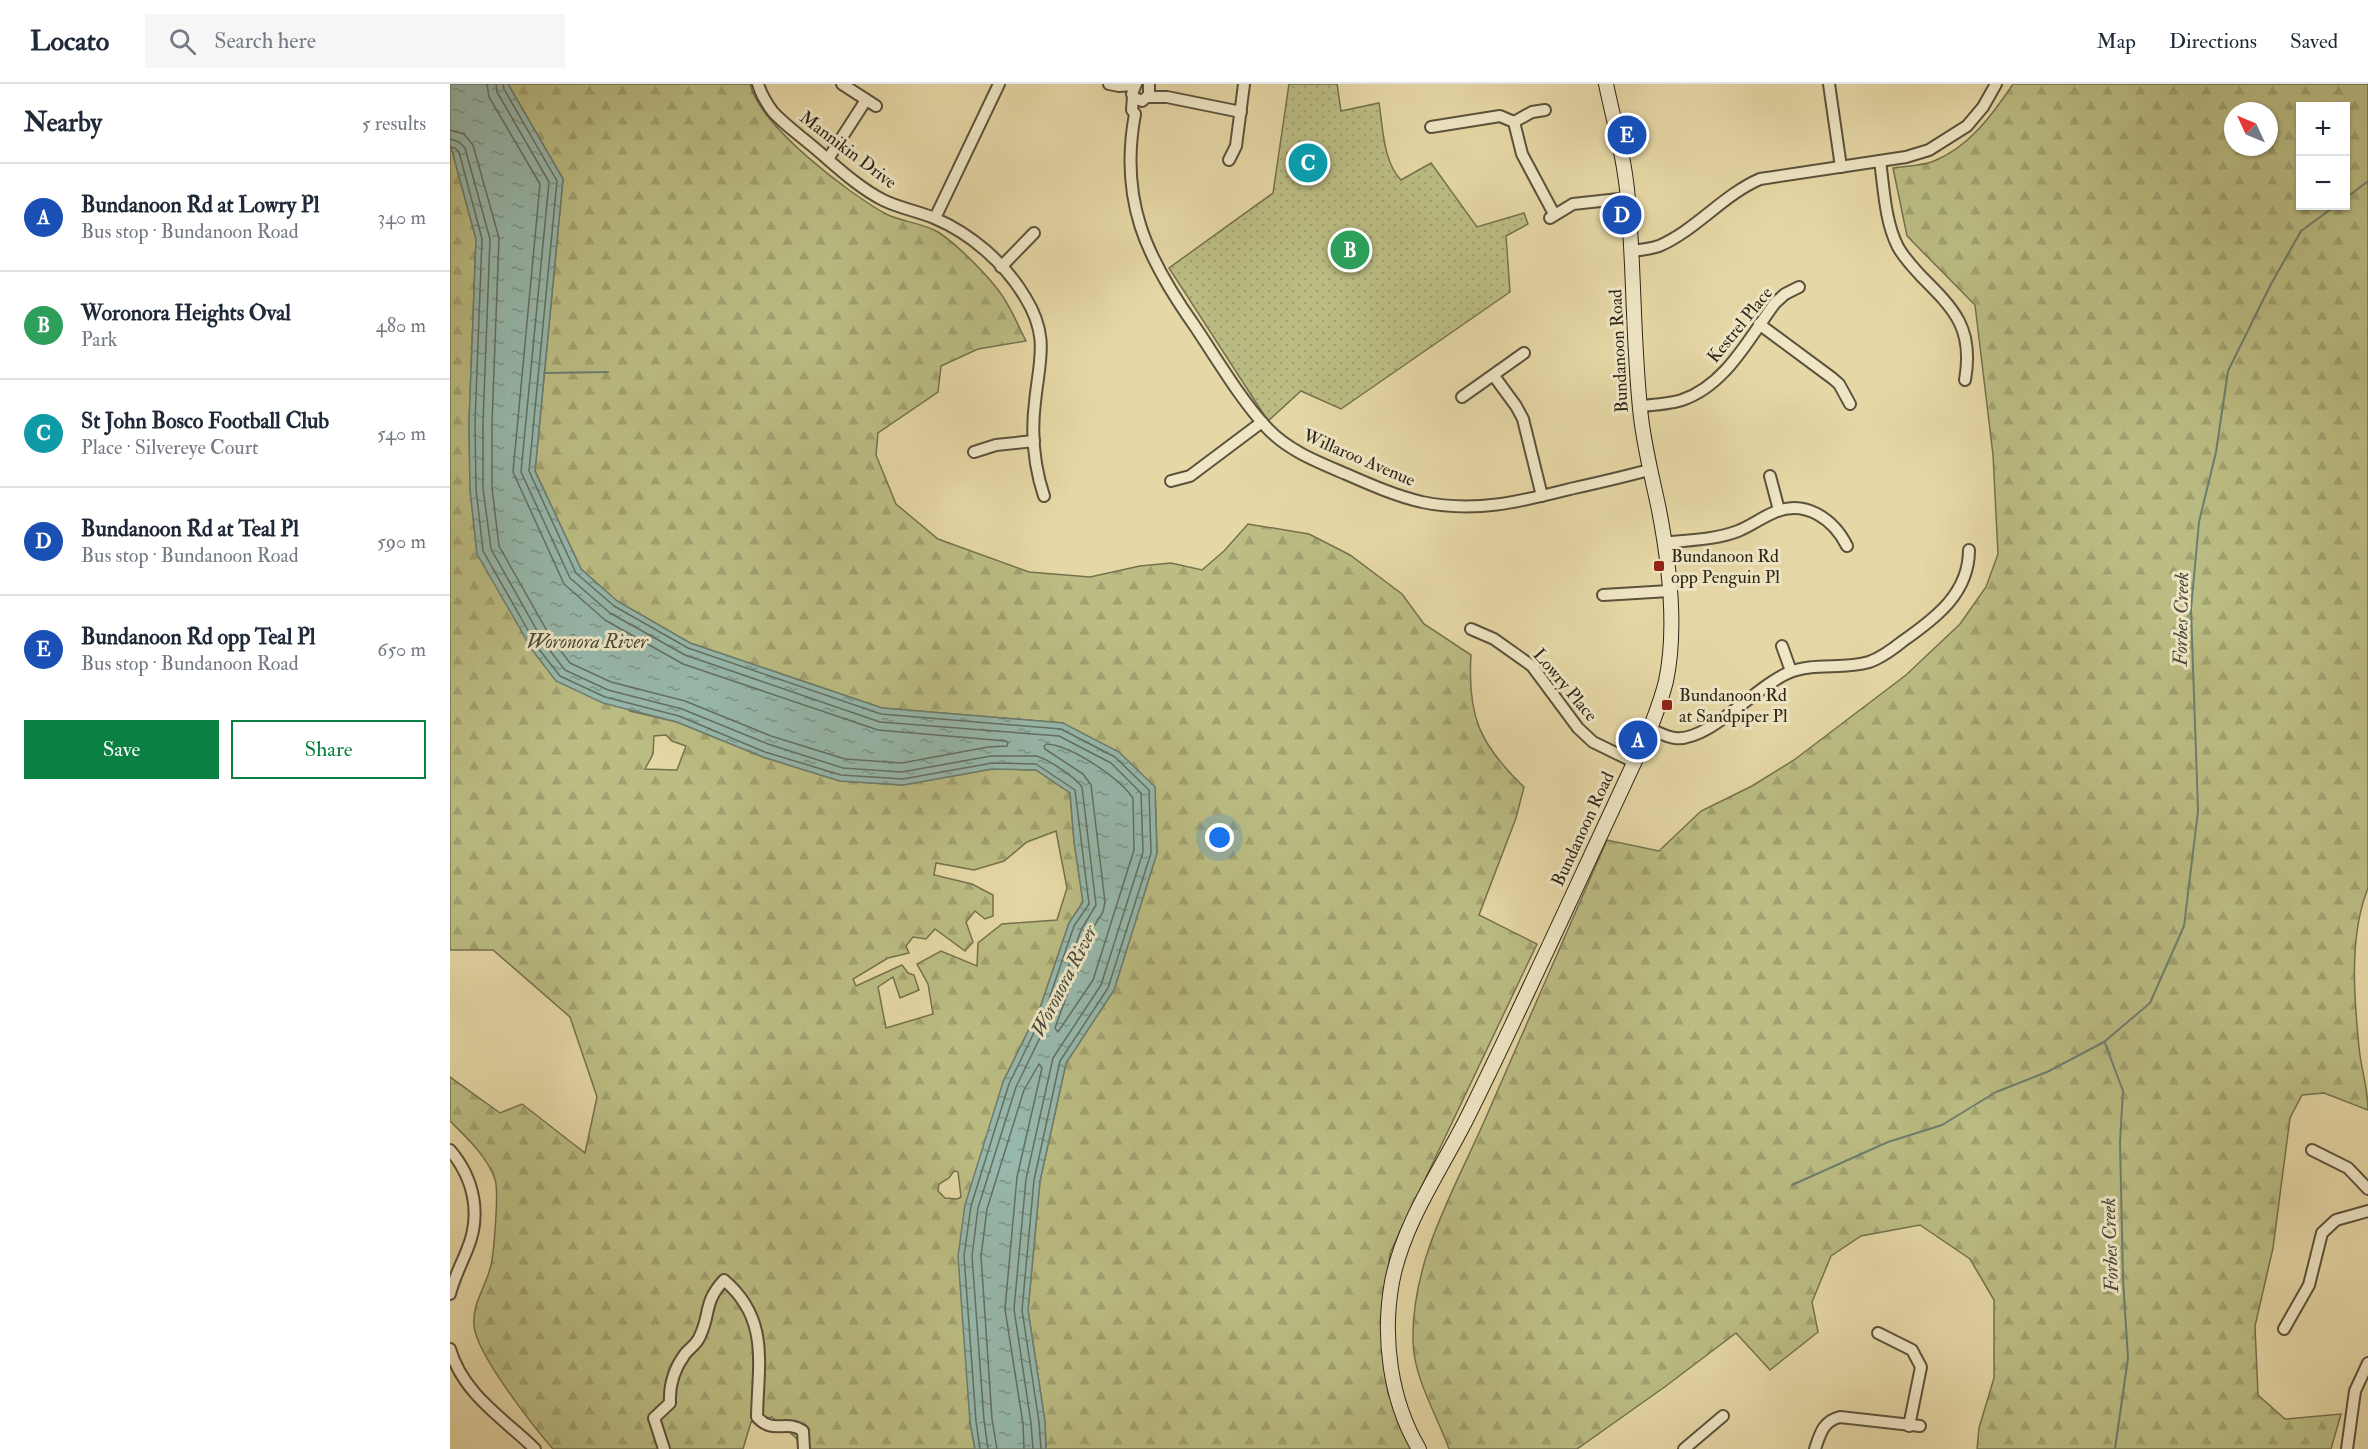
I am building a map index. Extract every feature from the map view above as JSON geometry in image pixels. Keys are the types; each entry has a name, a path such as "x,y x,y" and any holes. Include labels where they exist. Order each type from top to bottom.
{"street":[{"name":"Mannikin Drive","path":"758,84 766,100 781,120 828,159 881,199 935,218 974,241 1001,267 1026,298 1037,322 1040,336 1041,363 1035,401 1034,441 1036,468 1044,496"},
{"path":"842,84 876,106"},
{"path":"935,218 999,84"},
{"path":"1229,159 1236,146 1244,84"},
{"name":"Bundanoon Road","path":"1419,1449 1396,1391 1389,1344 1390,1302 1397,1261 1411,1223 1472,1109 1650,729 1663,694 1668,669 1669,591 1664,543 1640,406 1628,198 1621,149 1606,84"},
{"path":"1829,84 1841,167"},
{"path":"1631,251 1657,247 1670,240 1740,189 1761,179 1920,154 1948,140 1976,116 1996,84"},
{"path":"1114,85 1241,112"},
{"name":"Willaroo Avenue","path":"1142,90 1132,110 1135,114 1130,155 1137,215 1152,257 1181,306 1262,422 1281,441 1303,455 1385,491 1409,499 1452,506 1482,507 1542,496 1650,470"},
{"path":"828,159 866,100"},
{"path":"1514,122 1532,112 1545,110"},
{"path":"1431,127 1500,116 1514,122"},
{"path":"1514,122 1522,154 1552,216 1573,204 1628,198"},
{"path":"1880,161 1890,226 1899,248 1905,258 1948,303 1966,335 1969,360 1965,380"},
{"path":"1001,267 1034,233"},
{"name":"Kestrel Place","path":"1640,406 1680,400 1706,389 1728,367 1775,303 1785,294 1799,287"},
{"path":"1759,324 1839,384 1850,404"},
{"path":"1462,398 1524,353"},
{"path":"1494,375 1523,419 1542,496"},
{"path":"1171,482 1190,476 1262,422"},
{"path":"974,452 996,445 1034,441"},
{"path":"1770,476 1779,510"},
{"path":"1664,543 1738,531 1779,510 1801,509 1820,514 1840,533 1847,546"},
{"path":"1650,729 1677,738 1692,736 1712,726 1774,680 1791,671 1862,664 1886,654 1947,606 1963,584 1967,573 1969,550"},
{"path":"1603,595 1669,591"},
{"name":"Lowry Place","path":"1471,629 1494,639 1532,666 1578,728 1593,742 1634,762"},
{"path":"1782,646 1791,671"},
{"path":"450,1150 467,1174 472,1186 475,1214 468,1249 454,1278 450,1294"},
{"path":"2313,1150 2355,1174 2368,1189"},
{"path":"2284,1329 2309,1285 2319,1240 2326,1227 2343,1217 2368,1211"},
{"path":"664,1449 654,1418 670,1403 670,1383 686,1353 698,1342 710,1299 724,1280 737,1291 751,1314 760,1340 757,1417 764,1425 775,1428 795,1425 803,1431 804,1449"},
{"path":"1815,1449 1822,1430 1832,1419 1840,1417 1915,1426 1921,1367 1912,1350 1878,1333"},
{"path":"450,1349 462,1378 480,1402 508,1423 535,1449"},
{"path":"2347,1449 2355,1391 2368,1363"},
{"path":"1684,1449 1723,1416"}],"green space":[{"path":"508,84 750,84 757,101 770,119 787,138 829,175 886,214 938,232 984,273 1005,300 1026,341 978,349 941,366 938,392 878,433 876,455 896,504 938,539 1029,572 1090,577 1140,566 1171,563 1202,570 1224,551 1248,524 1309,534 1350,555 1402,594 1424,624 1471,655 1471,695 1480,728 1497,757 1524,787 1516,818 1479,915 1537,944 1390,1253 1382,1324 1384,1361 1388,1393 1411,1449 1046,1449 1045,1422 1028,1310 1040,1181 1066,1063 1114,990 1157,853 1155,787 1063,723 882,708 690,643 617,601 581,569 535,471 563,179"},
{"path":"1289,84 1337,84 1341,111 1379,103 1387,154 1395,173 1401,180 1431,163 1477,227 1524,213 1528,224 1506,236 1510,292 1341,409 1301,391 1268,421 1169,268 1273,193"},
{"path":"2013,84 2368,84 2368,888 2358,926 2354,966 2357,1028 2368,1110 2324,1093 2302,1095 2290,1118 2273,1248 2255,1326 2258,1395 2285,1419 2341,1414 2331,1449 1977,1449 1979,1428 1994,1378 1994,1300 1970,1259 1920,1225 1861,1236 1831,1256 1812,1302 1818,1332 1770,1370 1736,1333 1577,1449 1449,1449 1417,1370 1414,1356 1414,1312 1419,1282 1437,1225 1607,840 1659,851 1701,811 1752,786 1794,760 1906,675 1960,624 1986,587 1998,554 1993,455 1975,305 1907,236 1893,168 1924,164 1947,155 1969,138 1988,118"},
{"path":"450,143 476,239 469,423 470,489 477,553 630,711 677,722 763,757 840,781 903,785 992,769 1036,770 1070,792 1083,902 1069,923 1041,1005 1003,1082 970,1422 975,1449 801,1449 796,1438 772,1417 751,1422 743,1449 553,1449 507,1390 477,1339 474,1318 477,1302 491,1265 496,1221 496,1186 491,1170 481,1155 450,1121 450,1077 500,1113 522,1104 585,1153 597,1097 570,1017 493,950 450,950","holes":["666,735 672,741 686,746 677,770 645,769 653,754 654,736","1056,831 1067,888 1057,920 1002,924 978,943 977,966 941,951 917,964 928,984 933,1014 886,1028 878,987 893,977 900,998 919,990 914,975 908,973 902,965 856,986 853,979 888,958 909,953 906,946 913,937 926,939 935,929 965,951 973,942 966,922 975,911 985,919 993,916 993,895 972,884 934,875 936,863 974,870 1004,861 1027,842","954,1171 958,1172 961,1197 945,1198 938,1191 939,1184 949,1178"]}],"water":[{"name":"Woronora River","path":"450,84 508,84 563,179 535,471 581,569 617,601 690,643 882,708 1063,723 1119,752 1155,787 1157,853 1114,990 1066,1063 1040,1181 1028,1310 1045,1422 1046,1449 975,1449 970,1422 958,1256 965,1205 1003,1082 1041,1005 1069,923 1083,902 1070,793 1036,770 992,769 903,785 840,781 763,757 677,722 603,703 556,681 533,651 477,554 470,489 469,423 476,239 450,143"}],"waterway":[{"name":"Forbes Creek","path":"2350,195 2368,181"},
{"name":"Forbes Creek","path":"1792,1185 1888,1142 1942,1125 1996,1092 2047,1072 2104,1042 2150,1003 2184,926 2198,811 2191,609 2199,522 2216,452 2228,371 2271,284 2301,231 2330,210"},
{"path":"544,373 608,372"},
{"name":"Forbes Creek","path":"2105,1043 2123,1091 2120,1142 2123,1279 2128,1358 2115,1449"}],"place":[{"name":"Bundanoon Rd opp Teal Pl","path":"1627,135"},
{"name":"St John Bosco Football Club","path":"1308,163"},
{"name":"Bundanoon Rd at Teal Pl","path":"1622,215"},
{"name":"Woronora Heights Oval","path":"1350,250"},
{"name":"Bundanoon Rd opp Penguin Pl","path":"1659,566"},
{"name":"Bundanoon Rd at Sandpiper Pl","path":"1667,705"},
{"name":"Bundanoon Rd at Lowry Pl","path":"1638,740"}]}
